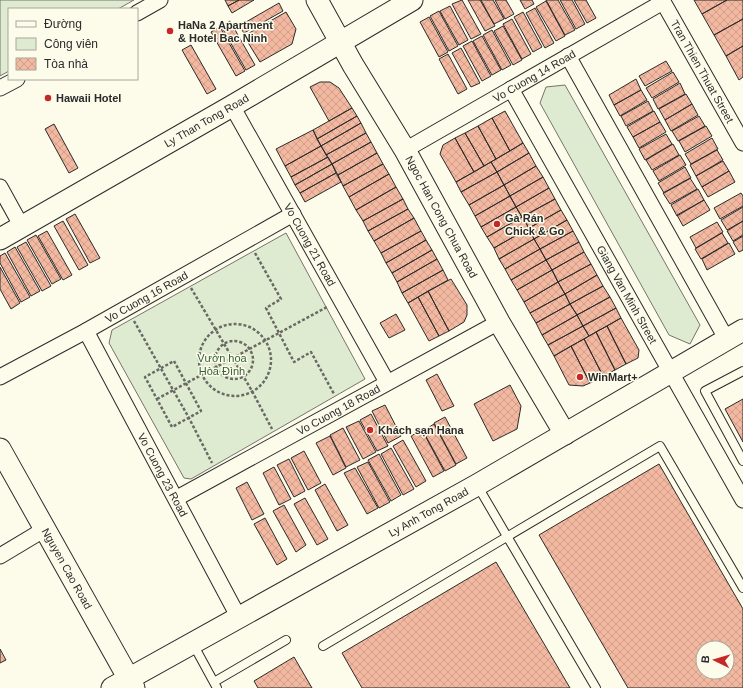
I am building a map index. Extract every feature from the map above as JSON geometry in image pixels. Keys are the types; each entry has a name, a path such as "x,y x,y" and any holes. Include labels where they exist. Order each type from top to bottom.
{"street":[{"path":"138,12 160,0"},
{"name":"Ngoc Han Cong Chua Road","path":"317,0 340,42 405,150 499,322 565,434"},
{"name":"Ly Than Tong Road","path":"0,239 232,106 412,0"},
{"name":"Vo Cuong 14 Road","path":"405,150 662,1"},
{"name":"Tran Thien Thuat Street","path":"662,1 743,143"},
{"path":"568,56 735,335"},
{"path":"0,88 15,80"},
{"name":"Giang Van Minh Street","path":"511,89 743,500"},
{"name":"Vo Cuong 21 Road","path":"232,106 387,382"},
{"path":"0,187 22,227"},
{"name":"Vo Cuong 16 Road","path":"0,377 86,331 293,214"},
{"name":"Vo Cuong 18 Road","path":"177,498 499,322"},
{"name":"Vo Cuong 23 Road","path":"86,331 177,498 239,618"},
{"name":"Ly Anh Tong Road","path":"125,685 193,644 477,485 735,335"},
{"name":"Nguyen Cao Road","path":"0,449 45,529 125,685"},
{"path":"0,556 45,529"}],"lane":[{"path":"743,371 705,391 743,461"},
{"path":"323,646 660,446 743,588"},
{"path":"477,485 596,688"},
{"path":"193,644 216,685 286,640"}],"path":[{"path":"252,247 280,299 266,308 294,362 311,352 338,400"},
{"path":"189,284 252,391 275,434"},
{"path":"157,399 330,305"},
{"path":"132,318 189,418 214,468"},
{"path":"230,324 246,325 259,333 265,340 270,351 271,361 269,372 257,389 238,396 228,396 218,392 210,386 202,375 199,363 201,347 209,334 216,329 230,324"},
{"path":"237,341 249,349 253,358 253,364 250,370 243,376 234,379 228,378 222,374 217,367 216,358 217,352 225,344 237,341"},
{"path":"174,362 186,384 201,411 172,427 146,377 174,362"}],"green space":[{"path":"0,0 134,0 120,8 8,8 8,72 0,76"},
{"path":"565,85 700,325 690,344 669,335 540,103 546,87"},
{"name":"Vườn hoa Hòa Đình","path":"286,233 365,379 191,479 184,478 109,343 112,330"}],"building":[{"path":"225,0 239,0 228,6"},
{"path":"239,0 254,0 232,13 228,6"},
{"path":"462,0 481,34 471,39 452,4"},
{"path":"468,0 480,0 495,26 485,31"},
{"path":"481,0 493,0 504,19 494,24"},
{"path":"495,0 506,0 514,14 505,19"},
{"path":"520,0 532,0 534,4 525,9"},
{"path":"546,0 558,0 575,30 565,35"},
{"path":"560,0 572,0 585,24 576,29"},
{"path":"574,0 586,0 596,18 587,23"},
{"path":"694,0 727,0 702,14"},
{"path":"727,0 743,0 743,19 714,35 702,14"},
{"path":"546,1 565,36 556,41 536,7"},
{"path":"279,3 283,11 244,33 239,26"},
{"path":"450,6 468,40 459,45 440,11"},
{"path":"535,8 554,43 545,48 526,13"},
{"path":"439,11 458,46 449,51 430,16"},
{"path":"286,12 296,29 292,44 260,62 244,36"},
{"path":"523,12 542,47 533,52 514,17"},
{"path":"429,17 448,52 439,57 420,22"},
{"path":"512,19 531,54 522,59 503,24"},
{"path":"743,19 743,46 726,56 714,35"},
{"path":"230,21 255,65 246,70 221,26"},
{"path":"503,26 522,60 513,65 494,31"},
{"path":"220,27 245,71 236,76 211,32"},
{"path":"492,30 511,65 502,70 483,35"},
{"path":"482,36 501,70 492,75 473,41"},
{"path":"472,41 491,76 482,81 463,46"},
{"path":"191,45 216,89 207,94 182,50"},
{"path":"743,46 743,77 739,80 726,56"},
{"path":"461,48 480,83 471,87 452,53"},
{"path":"448,54 467,89 458,94 439,59"},
{"path":"666,61 672,71 645,86 639,76"},
{"path":"673,72 679,82 652,98 646,88"},
{"path":"636,79 641,90 614,105 609,95"},
{"path":"320,82 330,82 339,88 352,108 329,121 310,87"},
{"path":"680,83 685,94 658,109 653,99"},
{"path":"641,90 647,100 620,116 614,105"},
{"path":"686,94 692,104 665,120 659,109"},
{"path":"648,101 653,111 626,126 621,116"},
{"path":"692,104 698,115 671,131 665,120"},
{"path":"352,108 357,116 317,139 313,130"},
{"path":"505,111 523,143 510,151 492,118"},
{"path":"654,111 660,122 633,137 627,127"},
{"path":"357,116 361,123 321,146 317,139"},
{"path":"699,116 705,126 678,141 672,131"},
{"path":"492,118 510,151 496,159 478,126"},
{"path":"660,122 666,132 639,148 633,137"},
{"path":"361,123 366,133 326,155 321,146"},
{"path":"54,124 78,168 69,173 45,129"},
{"path":"478,126 496,159 484,166 465,133"},
{"path":"706,126 712,136 685,152 679,141"},
{"path":"313,130 321,146 285,166 276,149"},
{"path":"366,133 371,142 332,164 326,155"},
{"path":"465,133 484,166 474,172 455,138"},
{"path":"666,134 672,144 645,160 639,149"},
{"path":"455,138 474,172 456,182 440,154 443,145"},
{"path":"712,138 718,149 691,164 685,154"},
{"path":"371,142 377,153 338,175 332,164"},
{"path":"523,143 529,153 497,172 491,162"},
{"path":"673,144 679,155 652,170 646,160"},
{"path":"321,146 328,157 291,177 285,166"},
{"path":"717,150 723,160 696,176 690,165"},
{"path":"377,153 383,164 343,186 338,175"},
{"path":"529,153 536,166 504,185 497,172"},
{"path":"680,155 686,165 659,181 653,171"},
{"path":"328,157 332,164 295,185 291,177"},
{"path":"723,161 729,171 702,187 696,176"},
{"path":"491,162 497,172 461,192 456,182"},
{"path":"332,164 336,173 300,193 295,185"},
{"path":"383,164 389,174 349,197 343,186"},
{"path":"536,166 543,177 510,196 504,185"},
{"path":"685,167 691,178 664,193 658,183"},
{"path":"729,171 735,182 708,197 702,187"},
{"path":"497,172 504,185 469,205 461,192"},
{"path":"336,173 341,182 305,202 300,193"},
{"path":"389,174 396,187 356,210 349,197"},
{"path":"543,177 549,188 516,207 510,196"},
{"path":"690,178 697,189 670,204 663,193"},
{"path":"504,185 510,196 475,216 469,205"},
{"path":"396,187 403,199 363,221 356,210"},
{"path":"549,188 555,199 522,217 516,207"},
{"path":"698,189 704,200 677,216 671,205"},
{"path":"741,193 743,196 743,206 720,219 714,208"},
{"path":"510,196 516,207 481,227 475,216"},
{"path":"403,199 408,209 368,231 363,221"},
{"path":"555,199 561,210 529,228 522,217"},
{"path":"704,200 710,210 683,226 677,215"},
{"path":"516,207 522,217 487,237 481,227"},
{"path":"743,207 743,221 727,230 721,220"},
{"path":"408,209 414,218 374,241 368,231"},
{"path":"561,210 567,220 534,239 529,228"},
{"path":"75,214 100,258 90,263 66,219"},
{"path":"522,217 529,228 494,248 487,237"},
{"path":"414,218 421,231 381,253 374,241"},
{"path":"567,220 573,231 540,249 534,239"},
{"path":"63,221 88,265 79,270 54,226"},
{"path":"743,221 743,235 733,241 727,231"},
{"path":"717,222 723,232 696,248 690,237"},
{"path":"529,228 534,239 499,259 494,248"},
{"path":"47,231 72,275 63,280 38,236"},
{"path":"421,231 426,240 386,263 381,253"},
{"path":"573,231 579,242 546,260 540,249"},
{"path":"722,233 728,243 701,259 695,249"},
{"path":"36,235 61,279 52,284 27,240"},
{"path":"743,236 743,250 739,252 733,242"},
{"path":"534,239 540,249 505,269 499,259"},
{"path":"426,240 432,250 392,273 386,263"},
{"path":"26,242 51,286 42,291 17,247"},
{"path":"579,242 584,252 552,270 546,260"},
{"path":"729,243 735,254 707,270 702,259"},
{"path":"15,247 40,291 31,296 7,252"},
{"path":"540,249 546,260 511,280 505,269"},
{"path":"432,250 437,259 397,282 392,273"},
{"path":"584,252 591,264 558,282 552,270"},
{"path":"5,253 30,297 21,302 0,263 0,256"},
{"path":"437,259 443,270 402,293 397,282"},
{"path":"546,260 552,270 517,290 511,280"},
{"path":"591,264 597,275 565,294 558,282"},
{"path":"0,267 20,303 11,309 0,289"},
{"path":"443,270 448,280 408,303 402,293"},
{"path":"552,270 558,282 524,302 517,290"},
{"path":"597,275 603,286 570,304 565,294"},
{"path":"451,279 467,305 467,315 464,322 449,331 428,291"},
{"path":"558,282 565,294 530,313 524,302"},
{"path":"603,286 610,297 577,315 570,304"},
{"path":"428,291 449,331 439,336 418,297"},
{"path":"565,294 570,304 536,323 530,313"},
{"path":"418,297 439,336 429,341 408,303"},
{"path":"610,297 616,308 583,326 577,315"},
{"path":"570,304 577,315 542,335 536,323"},
{"path":"616,308 621,318 589,336 583,326"},
{"path":"396,314 405,330 389,338 380,323"},
{"path":"577,315 583,326 548,345 542,335"},
{"path":"621,318 639,350 638,358 626,364 607,326"},
{"path":"583,326 589,336 554,356 548,345"},
{"path":"607,326 626,364 615,370 596,332"},
{"path":"596,332 615,370 603,376 584,339"},
{"path":"584,339 603,376 590,383 571,346"},
{"path":"571,346 590,383 583,386 569,385 554,356"},
{"path":"437,374 454,406 442,411 426,380"},
{"path":"510,385 521,406 517,429 493,441 474,404"},
{"path":"743,399 743,442 725,409"},
{"path":"385,405 401,436 388,443 372,411"},
{"path":"371,414 388,446 377,451 360,420"},
{"path":"445,417 467,458 456,464 434,423"},
{"path":"359,421 376,452 363,459 346,427"},
{"path":"434,424 456,465 445,471 423,431"},
{"path":"343,428 360,460 346,467 330,435"},
{"path":"422,430 444,471 433,477 411,436"},
{"path":"330,436 346,468 333,475 316,443"},
{"path":"403,440 426,481 416,487 393,446"},
{"path":"391,448 414,489 403,495 381,454"},
{"path":"304,451 321,483 308,490 291,458"},
{"path":"379,454 401,495 391,501 368,460"},
{"path":"289,459 305,491 294,497 277,465"},
{"path":"368,462 390,502 379,508 357,467"},
{"path":"659,464 743,609 743,688 628,688 539,535"},
{"path":"274,467 291,499 279,505 263,473"},
{"path":"355,468 378,508 367,514 344,473"},
{"path":"247,482 264,514 252,520 236,488"},
{"path":"325,484 348,525 337,531 315,490"},
{"path":"305,498 328,539 317,545 294,504"},
{"path":"284,505 306,545 296,552 273,511"},
{"path":"265,518 287,559 277,565 254,524"},
{"path":"496,562 570,688 362,688 342,653"},
{"path":"0,649 6,660 0,663"},
{"path":"294,657 312,688 258,688 254,681"}],"place":[{"name":"HaNa 2 Apartment & Hotel Bac Ninh","path":"170,31"},
{"name":"Hawaii Hotel","path":"48,98"},
{"name":"Gà Rán Chick & Go","path":"497,224"},
{"name":"WinMart+","path":"580,377"},
{"name":"Khách sạn Hana","path":"370,430"}]}
